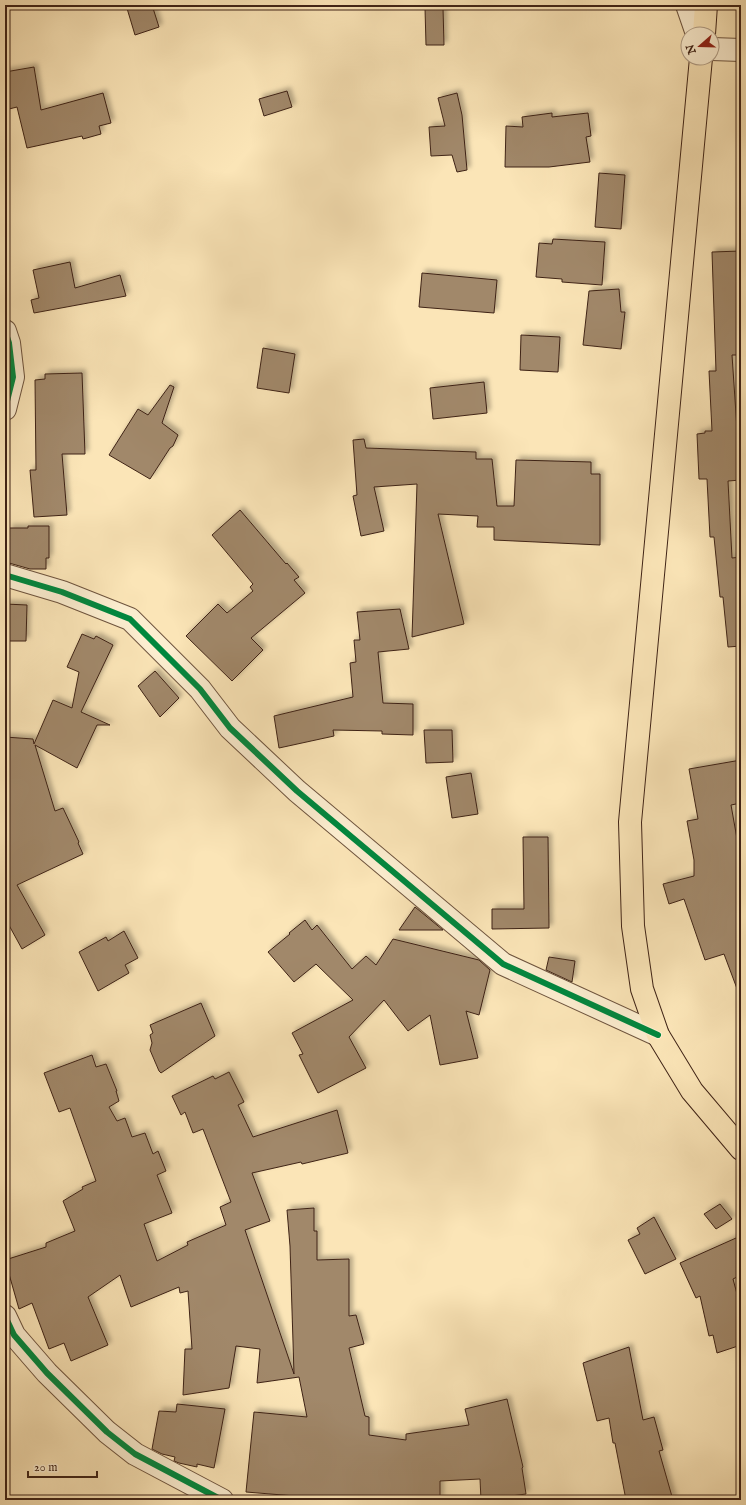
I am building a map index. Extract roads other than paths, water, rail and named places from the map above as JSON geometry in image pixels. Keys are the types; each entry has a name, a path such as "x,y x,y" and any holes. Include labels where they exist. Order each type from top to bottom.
{"main road":[{"path":"705,26 706,5"},
{"path":"700,66 630,822 633,926 642,989 658,1035 692,1091 741,1149"}],"street":[{"path":"687,5 694,26"},
{"path":"720,49 741,50"},
{"path":"5,331 9,342 14,377 5,409"},
{"path":"5,575 62,592 130,619 200,689 230,728 297,791 503,964 658,1035"},
{"path":"5,1316 14,1334 43,1367 107,1432 134,1454 222,1500"}]}
